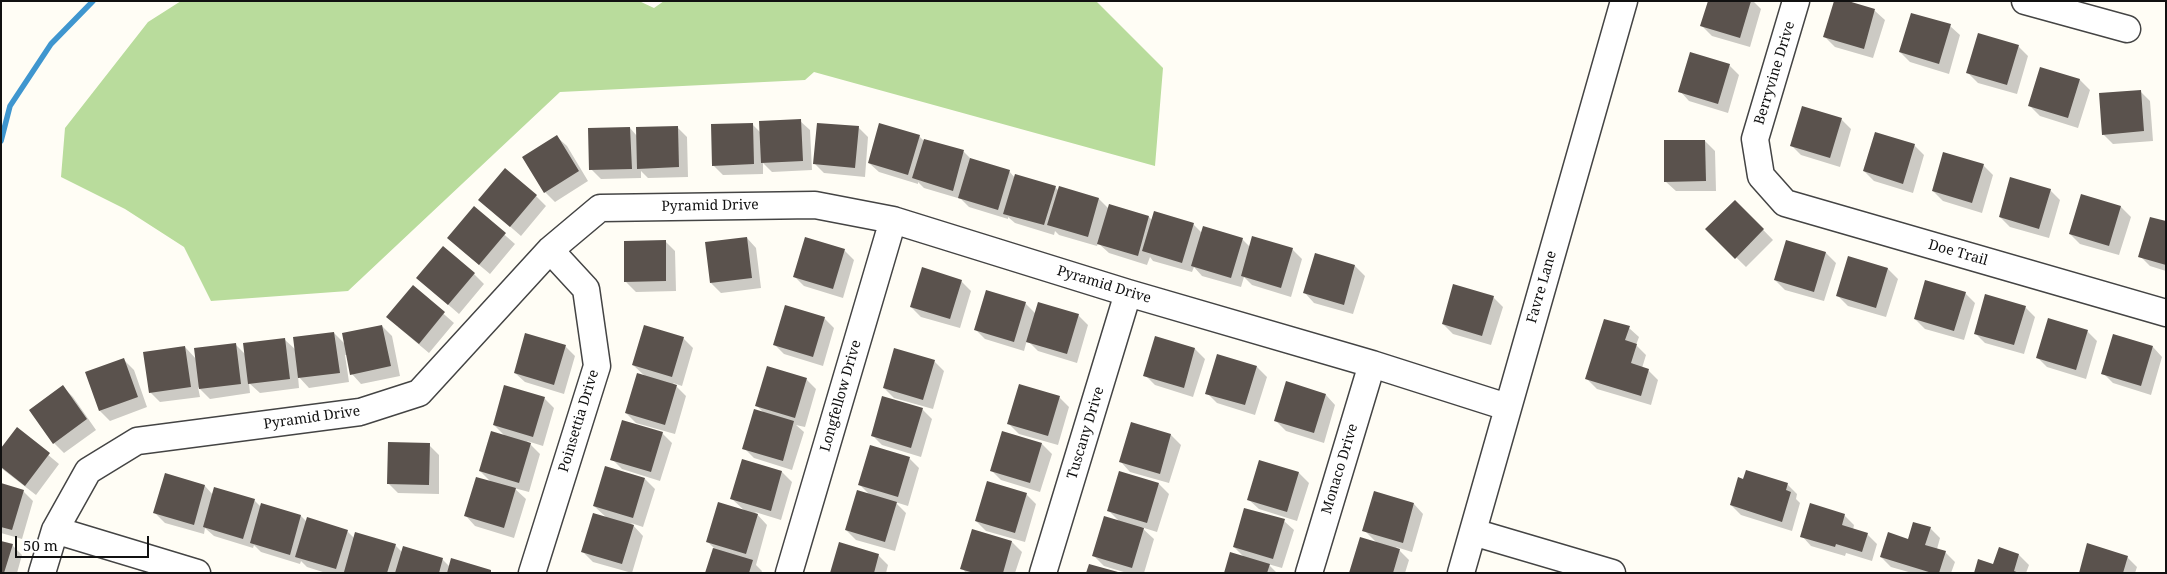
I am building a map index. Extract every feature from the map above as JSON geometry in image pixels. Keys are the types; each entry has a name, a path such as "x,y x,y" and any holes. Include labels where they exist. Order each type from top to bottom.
{"street":[{"name":"Favre Lane","path":"1461,573 1624,1"},
{"name":"Berryvine Drive","path":"1761,176 1755,138 1796,1"},
{"path":"2025,1 2127,29"},
{"name":"Doe Trail","path":"1761,176 1785,203 2166,312"},
{"name":"Pyramid Drive","path":"42,573 55,530 88,471 137,440 360,412 419,392 550,250 600,208 815,205 893,220 1128,293 1372,364 1507,407"},
{"name":"Longfellow Drive","path":"789,573 893,220"},
{"name":"Poinsettia Drive","path":"532,573 597,366 586,289 550,250"},
{"name":"Tuscany Drive","path":"1043,573 1128,293"},
{"name":"Monaco Drive","path":"1309,573 1372,364"},
{"path":"55,530 197,573"},
{"path":"1473,532 1612,573"}],"green space":[{"path":"181,1 639,1 654,8 664,1 1096,1 1163,68 1155,166 814,72 805,80 560,92 348,291 211,301 184,247 125,209 61,177 65,128 148,22"}],"building":[{"path":"1708,1 1751,1 1740,38 1700,26"},
{"path":"1834,1 1848,1 1875,9 1864,49 1823,37"},
{"path":"1911,13 1951,24 1939,64 1899,52"},
{"path":"1978,33 2019,45 2007,85 1966,73"},
{"path":"1690,52 1730,64 1718,104 1678,92"},
{"path":"2040,67 2080,79 2068,118 2028,106"},
{"path":"2141,90 2144,131 2102,135 2099,93"},
{"path":"1802,106 1842,118 1830,158 1790,146"},
{"path":"801,119 803,161 761,163 759,121"},
{"path":"753,123 754,164 712,166 711,124"},
{"path":"817,123 859,126 855,168 813,164"},
{"path":"879,123 920,135 908,175 868,163"},
{"path":"678,126 679,167 637,169 636,127"},
{"path":"630,127 632,169 589,170 588,128"},
{"path":"1875,132 1915,144 1903,184 1863,171"},
{"path":"557,135 579,171 544,193 522,157"},
{"path":"924,139 964,150 953,191 912,178"},
{"path":"1664,140 1705,140 1706,181 1664,182"},
{"path":"1943,152 1984,164 1972,203 1932,191"},
{"path":"970,158 1010,170 998,210 958,198"},
{"path":"505,168 537,195 510,227 478,200"},
{"path":"1015,174 1056,186 1044,225 1003,214"},
{"path":"2010,177 2051,189 2039,229 1999,217"},
{"path":"1059,186 1099,198 1088,237 1047,225"},
{"path":"2081,194 2121,206 2109,246 2069,234"},
{"path":"1735,200 1764,229 1735,259 1705,229"},
{"path":"1109,204 1149,216 1138,256 1097,244"},
{"path":"474,206 506,233 479,265 447,238"},
{"path":"1154,211 1194,223 1182,263 1142,251"},
{"path":"2150,217 2166,221 2166,265 2138,257"},
{"path":"1203,226 1243,238 1231,278 1191,266"},
{"path":"1252,236 1293,248 1281,288 1241,276"},
{"path":"747,237 752,278 710,283 705,242"},
{"path":"805,237 845,249 833,289 793,277"},
{"path":"666,240 666,281 624,282 624,241"},
{"path":"1786,240 1826,252 1814,292 1774,280"},
{"path":"443,246 475,273 448,305 416,278"},
{"path":"1315,253 1355,265 1344,305 1303,293"},
{"path":"1848,256 1888,268 1876,308 1836,296"},
{"path":"922,267 962,280 950,319 910,307"},
{"path":"1925,280 1966,292 1954,331 1914,319"},
{"path":"1453,284 1494,296 1482,336 1442,324"},
{"path":"413,285 445,312 419,344 386,317"},
{"path":"986,290 1026,302 1014,342 974,330"},
{"path":"1985,294 2026,306 2014,345 1974,334"},
{"path":"1038,302 1079,314 1067,354 1026,342"},
{"path":"785,305 825,317 813,357 773,345"},
{"path":"2048,318 2088,330 2076,370 2036,358"},
{"path":"1604,319 1630,326 1625,340 1637,344 1631,363 1649,369 1641,396 1585,379"},
{"path":"382,325 391,366 350,375 342,333"},
{"path":"644,325 684,337 672,377 632,365"},
{"path":"334,332 340,373 298,378 293,337"},
{"path":"525,333 566,345 554,385 514,373"},
{"path":"2113,334 2153,346 2141,386 2101,374"},
{"path":"1155,336 1195,348 1184,388 1143,376"},
{"path":"285,338 290,379 248,384 243,343"},
{"path":"236,343 241,384 199,389 194,348"},
{"path":"185,346 191,387 149,393 143,352"},
{"path":"894,348 935,360 923,400 883,388"},
{"path":"1217,354 1257,366 1245,405 1205,394"},
{"path":"124,358 138,397 99,411 85,372"},
{"path":"767,366 807,378 795,418 755,406"},
{"path":"637,373 677,385 665,425 625,413"},
{"path":"1286,381 1326,394 1314,433 1274,421"},
{"path":"1019,384 1060,396 1048,436 1007,424"},
{"path":"63,385 87,419 53,444 29,410"},
{"path":"504,385 545,397 533,437 493,425"},
{"path":"882,396 923,408 911,448 871,436"},
{"path":"754,409 794,421 783,461 742,449"},
{"path":"622,420 663,432 651,472 610,460"},
{"path":"1131,422 1171,434 1160,474 1119,462"},
{"path":"17,427 50,453 25,486 1,467 1,448"},
{"path":"491,431 531,443 519,483 479,471"},
{"path":"1002,431 1042,443 1030,483 990,471"},
{"path":"388,442 430,443 429,485 387,484"},
{"path":"870,445 910,457 898,497 858,485"},
{"path":"742,459 782,471 771,511 730,499"},
{"path":"1259,460 1299,472 1287,512 1247,500"},
{"path":"605,466 645,478 633,518 593,506"},
{"path":"1746,470 1788,483 1786,490 1791,492 1782,522 1730,505 1738,477 1743,479"},
{"path":"1119,471 1159,483 1147,523 1107,511"},
{"path":"165,473 205,485 194,525 153,513"},
{"path":"476,477 516,488 504,528 464,516"},
{"path":"987,481 1027,493 1015,533 975,521"},
{"path":"1,483 24,490 12,530 1,527"},
{"path":"214,487 255,499 243,539 203,527"},
{"path":"857,490 897,502 885,542 845,530"},
{"path":"1374,491 1414,503 1403,543 1362,531"},
{"path":"718,502 758,514 746,554 706,542"},
{"path":"261,503 301,515 290,555 250,543"},
{"path":"1810,503 1845,514 1842,525 1868,533 1862,552 1836,544 1835,547 1800,537"},
{"path":"1244,508 1285,519 1273,559 1233,547"},
{"path":"593,513 634,525 622,564 581,552"},
{"path":"1104,516 1144,528 1132,568 1092,556"},
{"path":"307,517 348,530 336,569 295,557"},
{"path":"1913,522 1931,527 1925,545 1946,551 1939,573 1932,573 1880,557 1888,532 1908,539"},
{"path":"972,529 1012,541 1003,573 974,573 960,569"},
{"path":"355,532 396,544 387,573 344,572"},
{"path":"1360,537 1400,549 1393,573 1349,573"},
{"path":"1,541 13,544 4,573 1,573"},
{"path":"839,542 879,554 874,573 830,573"},
{"path":"2087,543 2128,556 2123,573 2079,573"},
{"path":"403,546 443,558 439,573 395,573"},
{"path":"1999,547 2019,554 2014,571 2019,573 1974,573 1978,559 1993,564"},
{"path":"713,548 753,560 749,573 705,573"},
{"path":"1230,552 1270,564 1267,573 1224,573"},
{"path":"451,558 491,570 491,573 447,573"},
{"path":"1089,564 1118,572 1118,573 1086,573"}],"waterway":[{"path":"1,141 10,106 51,44 93,1"}]}
